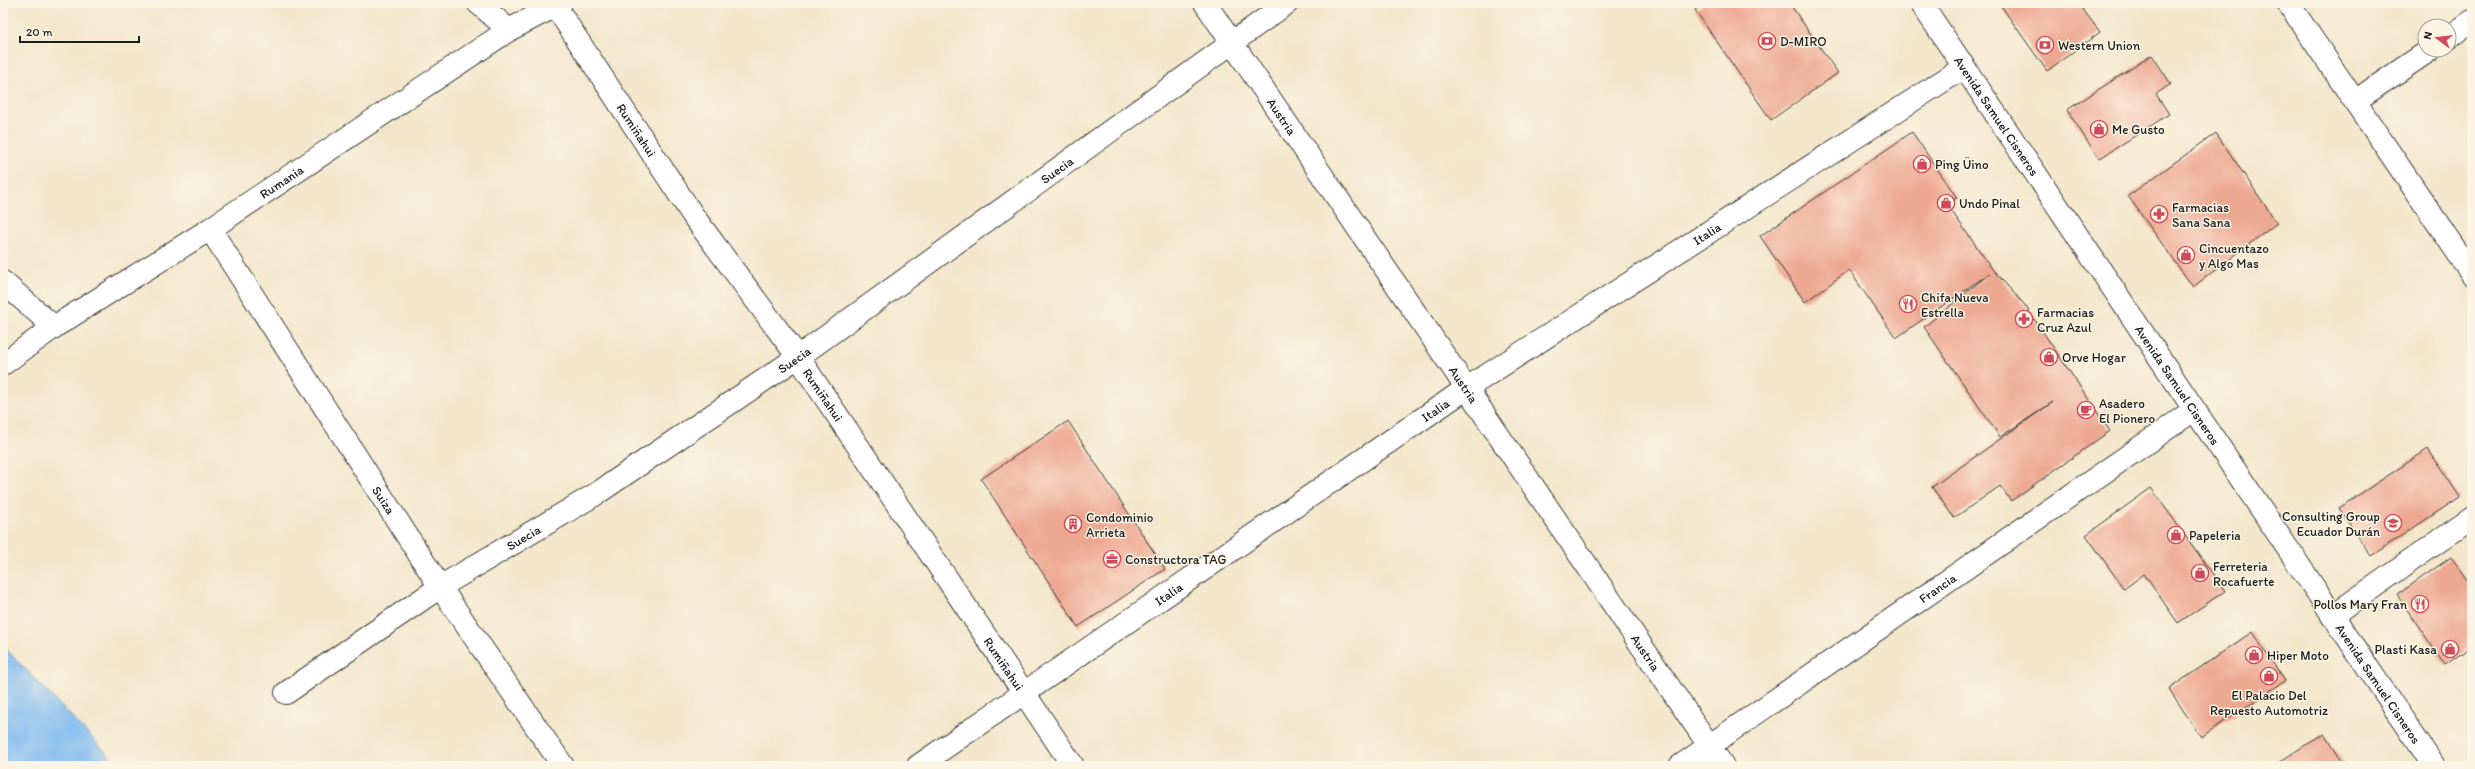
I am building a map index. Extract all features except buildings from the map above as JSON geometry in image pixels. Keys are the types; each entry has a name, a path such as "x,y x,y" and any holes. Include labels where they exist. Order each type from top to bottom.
{"street":[{"path":"478,3 510,30"},
{"name":"Austria","path":"1205,3 1723,766"},
{"name":"Suecia","path":"286,693 440,587 596,494 798,358 1232,41 1287,3"},
{"name":"Avenida Samuel Cisneros","path":"1920,3 2434,766"},
{"path":"2288,3 2469,265"},
{"name":"Rumania","path":"3,364 54,328 210,229 510,30 558,5"},
{"name":"Rumiñahui","path":"558,5 694,217 798,358 1022,693 1073,766"},
{"path":"2457,31 2472,21"},
{"path":"2355,101 2418,58"},
{"name":"Italia","path":"918,766 1467,388 1963,68"},
{"name":"Suiza","path":"210,229 440,587 563,766"},
{"path":"3,282 54,328"},
{"name":"Francia","path":"1680,766 2194,410"},
{"path":"2332,616 2472,518"}],"water":[{"path":"3,646 119,766 3,766"}],"place":[{"name":"D-MIRO","path":"1767,41"},
{"name":"Western Union","path":"2045,45"},
{"name":"Me Gusto","path":"2099,129"},
{"name":"Ping Üino","path":"1922,164"},
{"name":"Undo Pinal","path":"1946,203"},
{"name":"Farmacias Sana Sana","path":"2159,214"},
{"name":"Cincuentazo y Algo Mas","path":"2186,255"},
{"name":"Chifa Nueva Estrella","path":"1908,304"},
{"name":"Farmacias Cruz Azul","path":"2024,319"},
{"name":"Orve Hogar","path":"2049,357"},
{"name":"Asadero El Pionero","path":"2086,410"},
{"name":"Consulting Group Ecuador Durán","path":"2393,523"},
{"name":"Condominio Arrieta","path":"1073,524"},
{"name":"Papeleria","path":"2176,535"},
{"name":"Constructora TAG","path":"1112,559"},
{"name":"Ferreteria Rocafuerte","path":"2200,573"},
{"name":"Pollos Mary Fran","path":"2420,604"},
{"name":"Plasti Kasa","path":"2450,649"},
{"name":"Hiper Moto","path":"2254,655"},
{"name":"El Palacio Del Repuesto Automotriz","path":"2269,676"}]}
